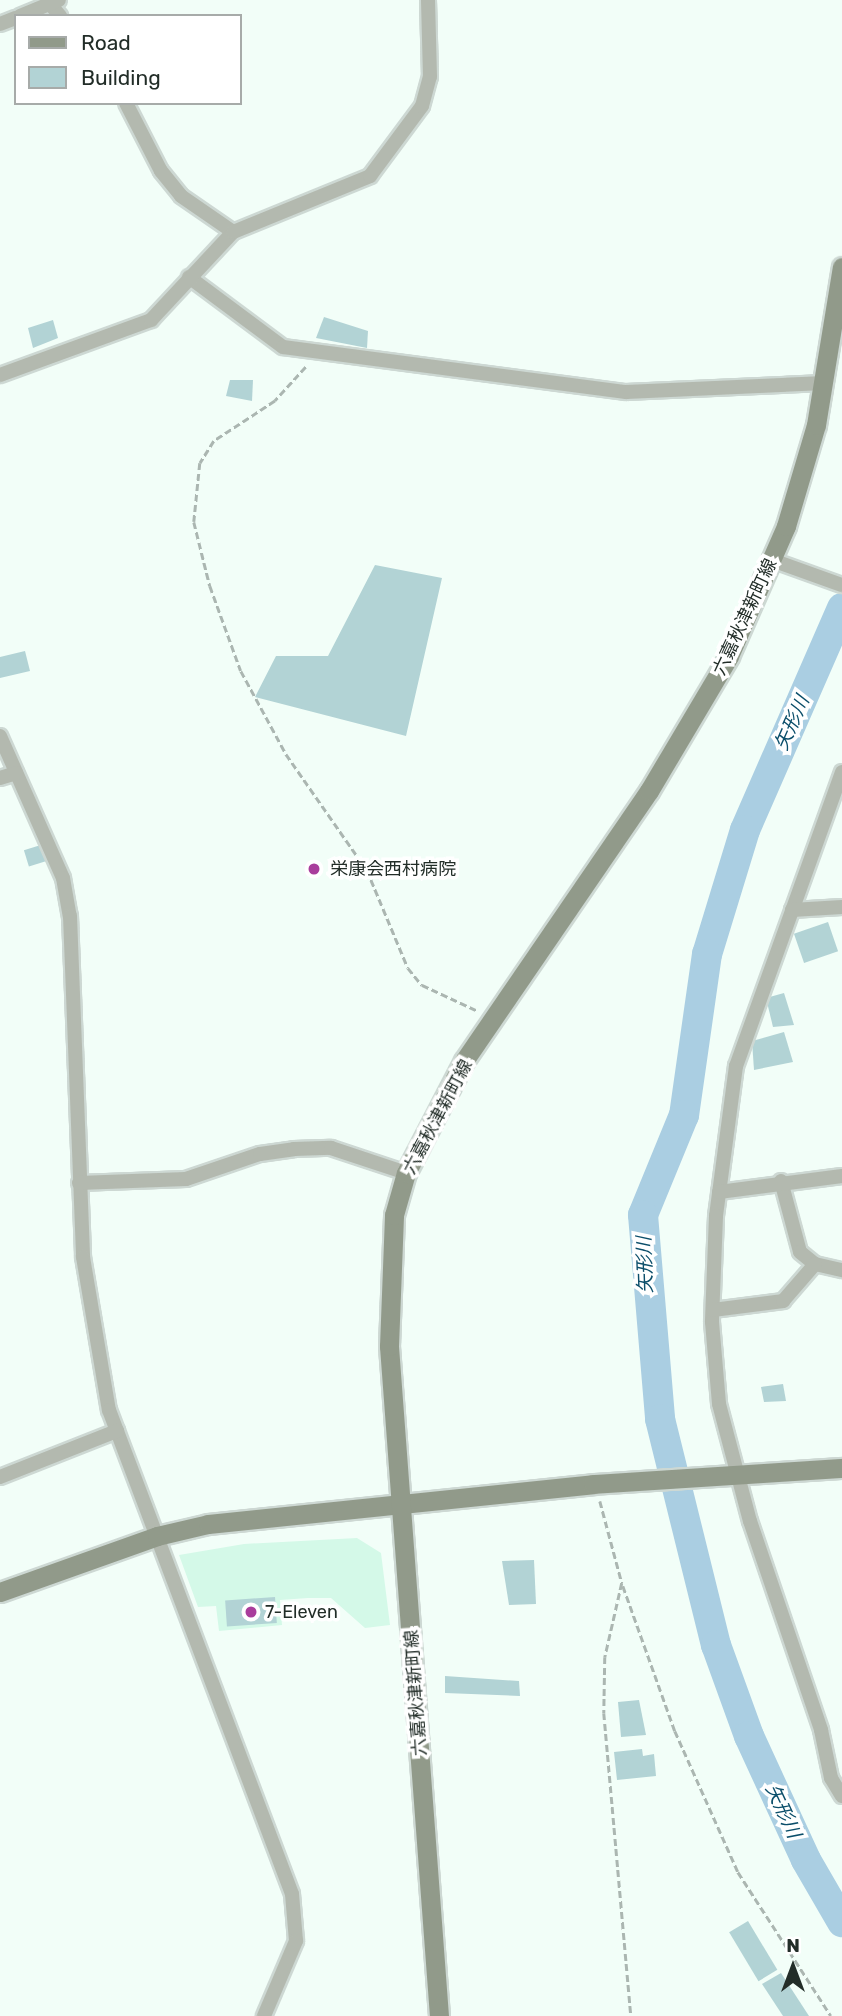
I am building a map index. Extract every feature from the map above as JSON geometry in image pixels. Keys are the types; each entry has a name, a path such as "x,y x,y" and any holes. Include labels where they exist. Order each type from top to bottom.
{"main road":[{"name":"六嘉秋津新町線","path":"439,2016 389,1346 390,1259 406,1173 464,1061 649,790 729,656 772,560 816,425 842,267"},
{"path":"0,1592 157,1536 208,1524 593,1485 842,1468"}],"street":[{"path":"0,375 151,320 170,305 190,276 233,232 349,188 386,161 422,106 430,77 428,0"},
{"path":"25,14 55,2"},
{"path":"127,105 161,171 181,196 233,232"},
{"path":"190,276 212,299 279,344 319,353 626,392 824,383"},
{"path":"772,560 805,568 842,585"},
{"path":"0,736 63,878 70,916 76,961 79,1183 90,1312 117,1431 292,1894 296,1941 264,2016"},
{"path":"842,772 736,1066 719,1192 713,1310 719,1404 740,1475 750,1521 821,1730 831,1778 842,1796"},
{"path":"0,778 16,773"},
{"path":"792,910 842,907"},
{"path":"79,1183 186,1179 260,1154 294,1149 331,1148 406,1173"},
{"path":"719,1192 781,1181 842,1176"},
{"path":"781,1181 800,1252 815,1264 842,1270"},
{"path":"713,1310 783,1301 815,1264"},
{"path":"0,1477 117,1431"}],"path":[{"path":"319,353 275,401 214,441 200,463 194,522 210,586 241,671 286,754 358,854 408,968 422,985 494,1019"},
{"path":"593,1485 607,1514 622,1583 675,1731 738,1872 831,2016"},
{"path":"622,1583 605,1657 604,1713 631,2016"}],"shaded area":[{"path":"357,1538 381,1553 390,1625 365,1628 331,1598 308,1598 280,1600 282,1625 219,1631 216,1606 198,1607 179,1555 244,1544"}],"building":[{"path":"324,317 368,331 367,348 316,338"},
{"path":"53,320 58,338 33,348 28,328"},
{"path":"230,380 253,380 252,401 226,396"},
{"path":"375,565 442,578 406,736 255,697 276,656 328,656"},
{"path":"25,651 30,671 0,678 0,657"},
{"path":"44,844 49,860 29,866 24,850"},
{"path":"828,922 838,951 804,963 794,934"},
{"path":"784,993 794,1025 773,1027 766,998"},
{"path":"784,1032 793,1062 754,1070 752,1041"},
{"path":"783,1384 786,1401 764,1402 761,1387"},
{"path":"534,1560 536,1604 509,1605 502,1561"},
{"name":"7-Eleven","path":"275,1597 277,1623 227,1626 225,1600"},
{"path":"445,1676 519,1681 520,1696 445,1693"},
{"path":"639,1700 646,1735 621,1737 618,1702"},
{"path":"642,1749 643,1756 654,1754 656,1776 617,1780 614,1752"},
{"path":"748,1921 777,1970 758,1981 729,1932"},
{"path":"781,1973 809,2016 783,2016 762,1984"}],"waterway":[{"name":"矢形川","path":"842,608 745,830 707,954 684,1115 643,1215 660,1419 716,1645 749,1736 806,1860 842,1922"}],"place":[{"name":"栄康会西村病院","path":"314,869"},
{"name":"7-Eleven","path":"251,1612"}]}
